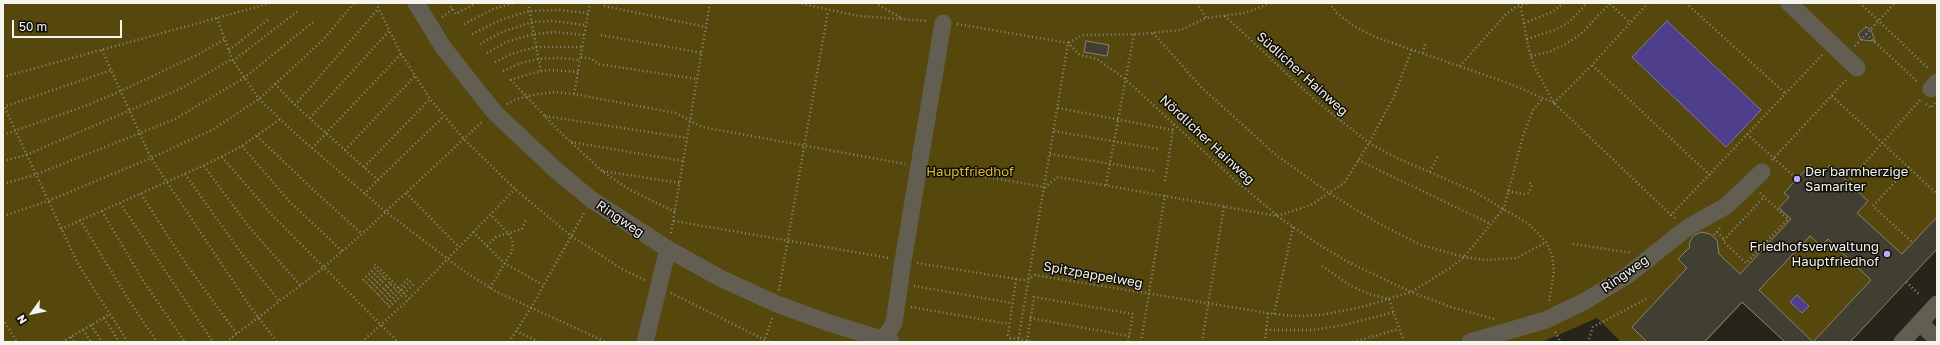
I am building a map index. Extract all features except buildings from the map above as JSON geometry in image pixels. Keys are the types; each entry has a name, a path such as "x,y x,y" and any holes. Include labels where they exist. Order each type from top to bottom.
{"street":[{"name":"Ringweg","path":"416,3 443,47 495,112 546,161 592,200 668,249 722,280 777,304 829,323 886,341"},
{"path":"1789,3 1857,68"},
{"path":"886,341 894,323 943,22"},
{"name":"Ringweg","path":"1470,342 1546,320 1585,301 1628,275 1687,228 1726,206 1756,178"},
{"path":"645,342 668,249"},
{"path":"1902,342 1937,304"},
{"path":"1920,323 1937,339"}],"path":[{"path":"3,77 271,3"},
{"path":"3,216 48,201 151,158 212,130 259,99 324,39 354,3"},
{"path":"376,3 401,54 430,99 463,138 515,189 570,235 622,269 769,342"},
{"path":"449,4 456,14 476,3"},
{"path":"464,24 493,9 514,3"},
{"path":"528,3 541,72"},
{"path":"574,94 590,3"},
{"path":"668,249 674,221 710,3"},
{"path":"798,3 828,10 988,28 1068,44 1082,35 1134,34 1181,30 1206,18 1244,13 1271,3"},
{"path":"875,3 903,19"},
{"path":"1196,3 1206,18"},
{"path":"1329,3 1337,13 1352,25 1375,37 1508,83 1554,103"},
{"path":"1460,66 1506,14 1520,4 1531,3"},
{"path":"1524,23 1552,12 1564,3"},
{"path":"1527,39 1555,30 1569,22 1587,3"},
{"path":"1531,56 1549,52 1566,44 1581,34 1609,3 1630,23"},
{"path":"1554,103 1592,65 1648,3"},
{"path":"1686,3 1785,93"},
{"path":"1860,3 1924,64"},
{"path":"1861,40 1895,3"},
{"path":"1520,4 1534,66 1554,103 1675,218"},
{"path":"604,6 706,27"},
{"path":"295,106 378,8"},
{"path":"3,161 26,155 182,88 233,60 299,10"},
{"path":"472,34 503,19 529,11 560,10 588,14"},
{"path":"765,341 777,304 828,10"},
{"name":"Südlicher Hainweg","path":"1225,16 1310,96 1369,143 1387,153 1473,191 1504,208 1530,224 1546,242"},
{"path":"217,18 233,60 259,99 364,194 447,259 490,288 606,342"},
{"path":"229,50 269,19"},
{"path":"480,44 502,32 532,22 553,20 586,25"},
{"path":"3,184 35,175 139,132 175,119 244,78 313,22"},
{"path":"310,118 389,31"},
{"path":"487,53 506,42 534,34 555,32 584,35"},
{"path":"1152,33 1207,93 1276,155 1329,193 1376,222 1421,245 1464,257 1486,260 1516,258 1546,242 1552,255 1554,271 1546,320"},
{"path":"1106,185 1124,78 1134,34"},
{"path":"1848,182 1927,93 1866,34"},
{"path":"602,35 702,53"},
{"path":"3,135 88,105 121,91 199,54 225,39"},
{"path":"1423,53 1425,43"},
{"path":"1018,341 1068,44"},
{"name":"Nördlicher Hainweg","path":"1068,44 1080,55 1097,59 1124,78 1174,122 1237,182 1292,227 1348,262 1411,292 1518,328"},
{"path":"1671,215 1832,44"},
{"path":"495,62 511,54 536,46 582,48"},
{"path":"226,342 323,268 386,212 484,119 506,104 526,97 556,92 574,94 676,113 702,127 804,146 1045,187 1058,177 1277,216 1311,205 1344,183 1369,143 1394,96 1412,49"},
{"path":"102,50 151,158 258,318 277,342"},
{"path":"312,148 327,134 401,54"},
{"path":"503,71 521,63 539,59 580,58 592,59 598,64 697,79"},
{"path":"1592,65 1710,175"},
{"path":"1774,158 1857,68"},
{"path":"112,70 3,106 78,264 128,342"},
{"path":"578,72 541,72 511,80 544,116 602,171 630,190 675,212"},
{"path":"345,150 415,76"},
{"path":"275,84 295,106 378,180"},
{"path":"1832,96 1937,194"},
{"path":"1504,208 1523,136 1532,110 1543,98"},
{"path":"364,166 430,99"},
{"path":"1058,108 1172,130"},
{"path":"364,194 444,116"},
{"path":"544,116 687,138"},
{"path":"61,229 167,183 222,157 242,146 280,119"},
{"path":"1165,181 1174,122"},
{"path":"1054,131 1158,149"},
{"path":"1747,134 1797,179"},
{"path":"257,136 362,234"},
{"path":"571,142 683,161"},
{"path":"242,146 290,202 342,251"},
{"path":"1050,154 1155,171"},
{"path":"1430,172 1438,156"},
{"path":"222,157 273,216 398,342"},
{"path":"1358,160 1491,224"},
{"path":"204,166 250,227 301,286"},
{"path":"1908,167 1873,206 1913,243"},
{"path":"602,171 680,183"},
{"path":"185,174 240,253 280,302"},
{"path":"1717,232 1724,239 1722,241 1746,263 1788,219 1764,197 1756,178"},
{"path":"1508,191 1524,194 1529,192 1532,185 1529,182"},
{"path":"362,342 409,299 515,189"},
{"path":"406,193 459,247"},
{"path":"141,194 186,264 237,334"},
{"path":"1141,342 1165,196"},
{"path":"1724,239 1764,197"},
{"path":"509,342 531,308 570,235 592,200"},
{"path":"120,203 213,342"},
{"path":"1202,342 1224,206"},
{"name":"Spitzpappelweg","path":"1029,279 1035,275 1274,314 1294,316 1321,315 1362,307 1411,292 1450,268 1464,257 1504,208"},
{"path":"102,211 142,279 184,342"},
{"path":"490,214 508,233 513,248 490,288"},
{"path":"80,220 156,342"},
{"path":"487,246 496,237 522,230 526,220"},
{"path":"674,221 903,261 1016,279 1029,279"},
{"path":"1274,314 1292,227"},
{"path":"473,232 504,263 543,285"},
{"path":"1573,244 1617,251"},
{"path":"363,280 376,265 409,299"},
{"path":"1322,266 1351,286 1369,294 1389,299 1404,342"},
{"path":"366,283 380,269"},
{"path":"385,274 371,288 385,274"},
{"path":"1016,279 1008,336 1018,341 1026,340 1036,342"},
{"path":"383,300 410,280"},
{"path":"377,294 392,282"},
{"path":"383,300 392,282"},
{"path":"1906,282 1920,295"},
{"path":"389,307 414,284"},
{"path":"900,284 1012,303"},
{"path":"383,300 398,288"},
{"path":"1026,340 1034,297 1133,314 1128,342"},
{"path":"1589,339 1593,326 1648,298"},
{"path":"897,305 1009,324"},
{"path":"1266,330 1313,330 1344,325 1394,312"},
{"path":"1265,342 1268,313"},
{"path":"63,342 110,314"},
{"path":"104,318 119,342"},
{"path":"1030,318 1129,336"},
{"path":"3,319 17,342"},
{"path":"91,326 102,342"},
{"path":"1353,342 1399,329"},
{"path":"83,330 91,342"},
{"path":"516,330 539,342"},
{"path":"71,337 74,342"}],"green space":[{"name":"Hauptfriedhof","path":"3,3 1937,3 1937,249 1850,342 1785,342 1742,303 1706,342 1621,342 1597,318 1542,342 3,342"}],"shaded area":[{"path":"1667,21 1761,110 1726,147 1632,57"},
{"path":"1797,295 1809,306 1802,313 1790,302"}],"place":[{"name":"Der barmherzige Samariter","path":"1797,179"},
{"name":"Friedhofsverwaltung Hauptfriedhof","path":"1887,254"}]}
